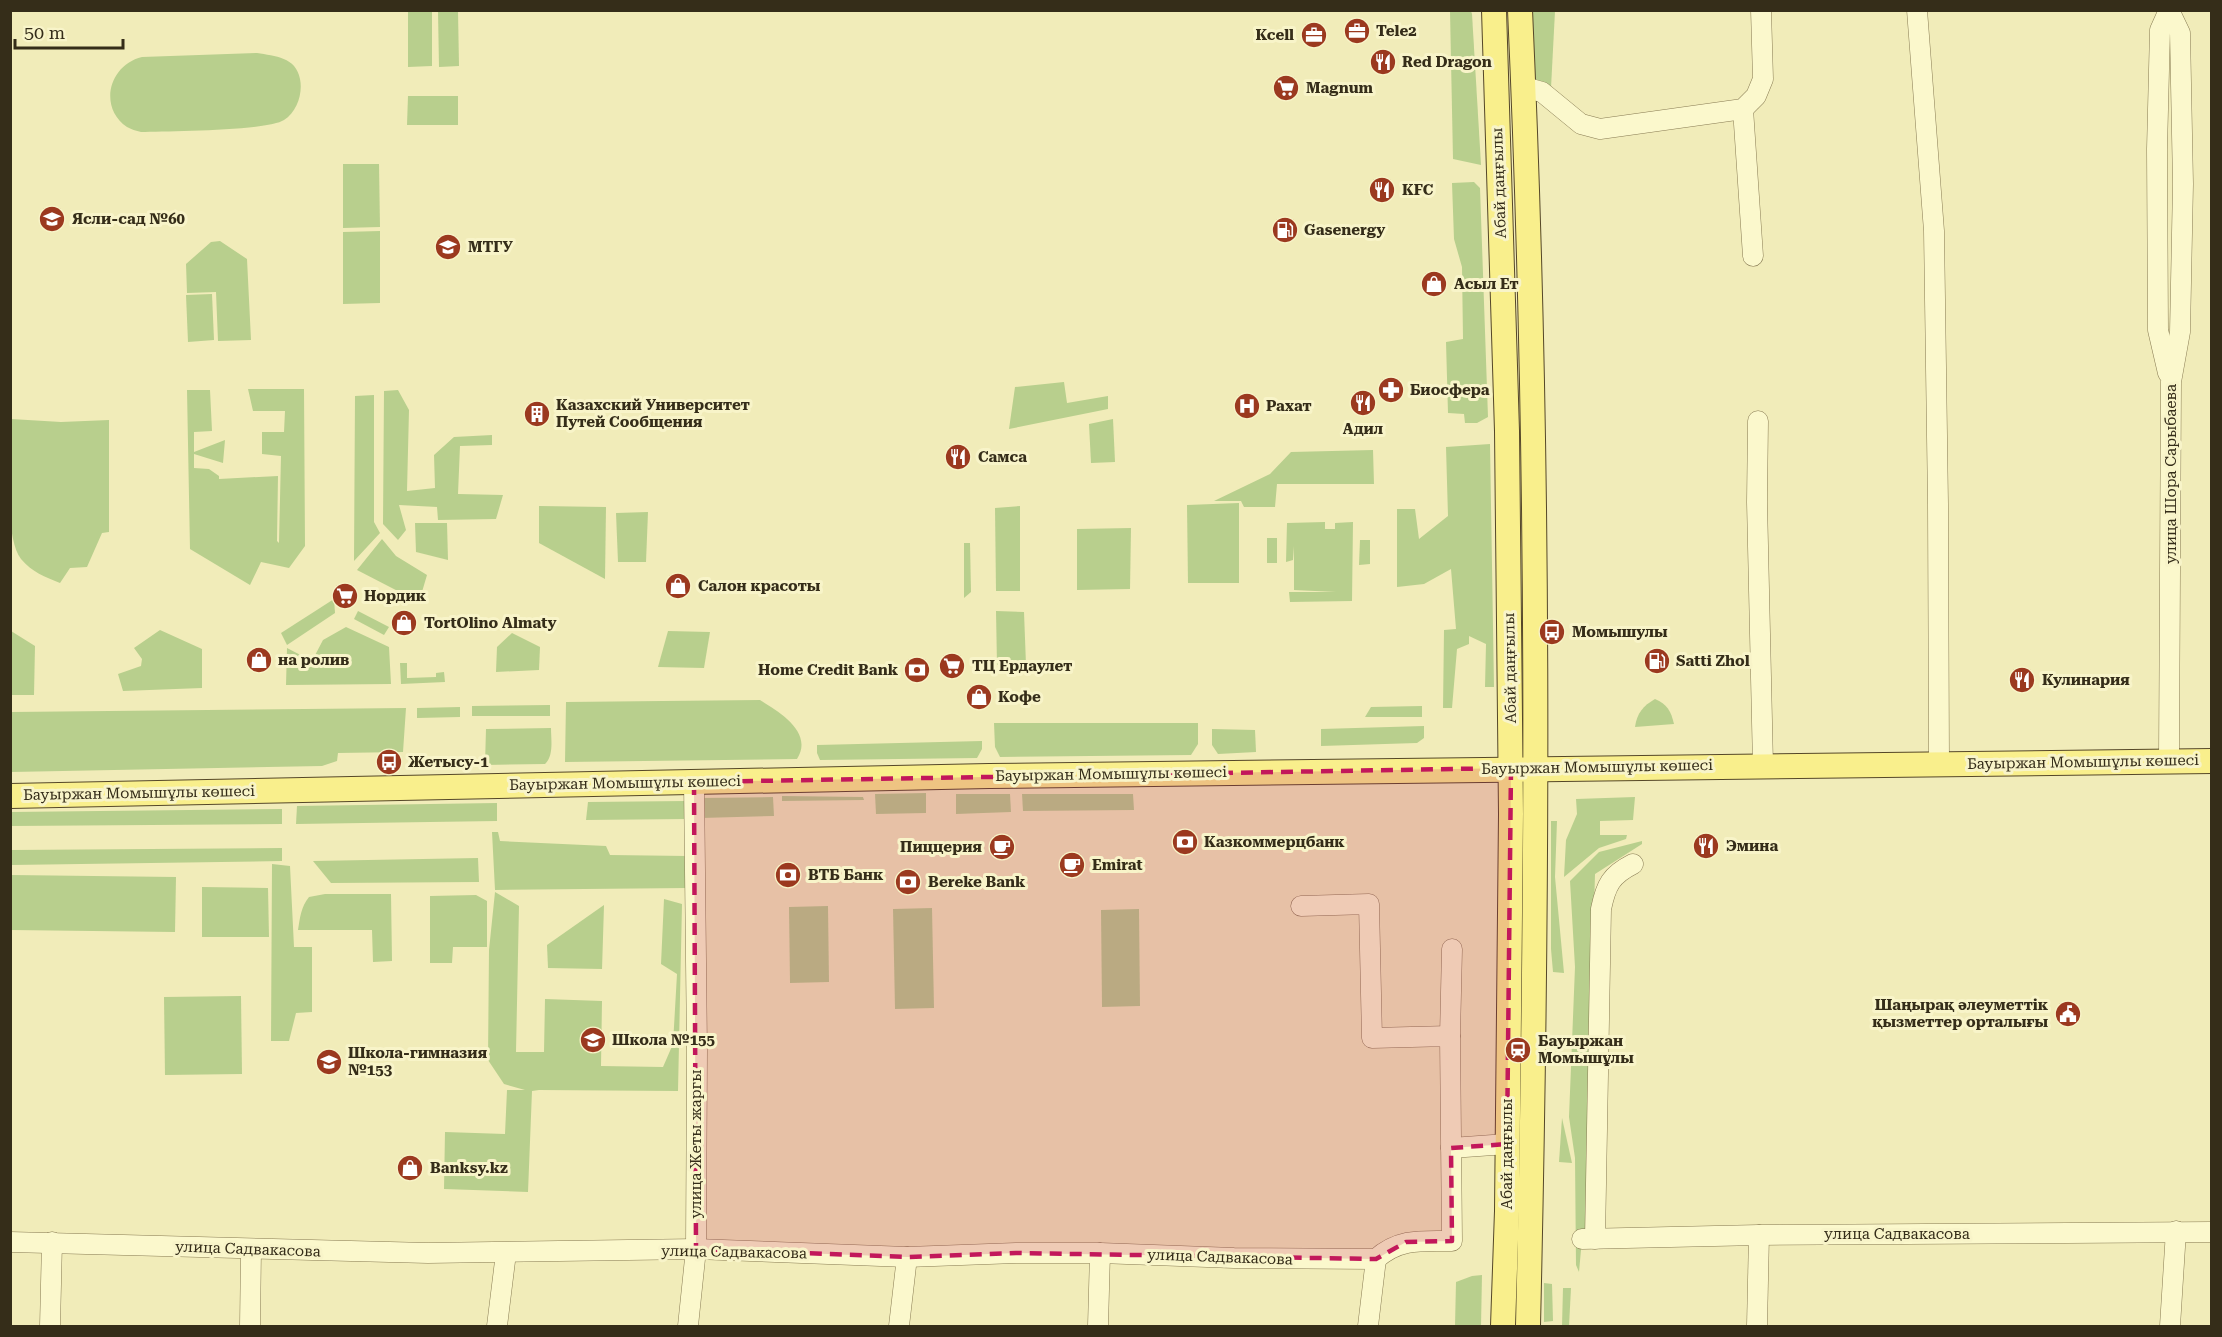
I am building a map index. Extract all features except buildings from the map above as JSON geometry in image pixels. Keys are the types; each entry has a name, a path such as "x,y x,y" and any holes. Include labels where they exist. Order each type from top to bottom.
{"main road":[{"name":"Абай даңғылы","path":"1494,10 1507,431 1510,768 1503,1326"},
{"name":"Абай даңғылы","path":"1521,10 1532,408 1536,768 1528,1326"},
{"name":"Бауыржан Момышұлы көшесі","path":"10,796 1510,768 2211,761"}],"street":[{"path":"1524,87 1542,92 1581,124 1600,129 1743,109 1756,96 1763,79 1761,10"},
{"path":"1917,10 1934,231 1939,764"},
{"name":"улица Шора Сарыбаева","path":"2169,10 2180,33 2183,184 2180,332 2170,382 2169,762"},
{"path":"1743,109 1753,256"},
{"path":"1758,421 1757,502 1763,765"},
{"name":"улица Жеты жаргы","path":"688,1326 696,1249 697,1039 694,782"},
{"name":"улица Садвакасова","path":"1633,864 1618,872 1610,881 1601,909 1588,1239 1759,1235 2211,1232"},
{"path":"1301,906 1369,904 1372,1038 1450,1036"},
{"path":"1368,1326 1376,1259 1386,1250 1406,1242 1452,1240 1450,1036 1452,949"},
{"path":"1451,1148 1507,1144"},
{"path":"2170,1326 2176,1232"},
{"path":"1757,1326 1759,1235"},
{"name":"улица Садвакасова","path":"10,1242 250,1250 506,1253 696,1249 907,1257 1100,1253 1234,1258 1376,1259"},
{"path":"50,1326 52,1242"},
{"path":"250,1250 250,1326"},
{"path":"497,1326 506,1253"},
{"path":"1098,1326 1100,1253"},
{"path":"898,1326 907,1257"}],"highlighted area":[{"path":"1511,768 1507,1144 1451,1148 1452,1241 1406,1242 1376,1259 1016,1253 907,1257 696,1249 694,782"}],"green space":[{"path":"408,11 432,11 432,66 408,67"},
{"path":"438,11 458,11 459,66 439,67"},
{"path":"1450,11 1471,11 1472,14 1481,165 1453,159"},
{"path":"1524,11 1555,11 1551,88 1527,77"},
{"path":"257,53 271,55 289,62 298,72 300,79 300,96 296,107 289,117 274,124 193,131 141,132 127,127 112,109 110,98 115,77 131,61 142,57"},
{"path":"408,96 458,96 458,125 407,125"},
{"path":"343,164 379,164 380,227 343,228"},
{"path":"1474,182 1480,188 1488,417 1477,423 1465,423 1464,414 1448,413 1446,342 1463,339 1462,267 1454,239 1452,183"},
{"path":"380,231 380,303 343,304 343,232"},
{"path":"220,241 247,259 251,340 218,341 216,292 187,293 186,264 211,242"},
{"path":"212,294 214,340 188,342 186,295"},
{"path":"1064,382 1067,403 1108,396 1108,409 1009,429 1015,387"},
{"path":"248,389 304,389 305,546 289,568 261,562 250,585 190,549 187,390 210,390 212,431 194,432 194,452 225,440 223,463 194,454 194,468 209,469 219,476 219,479 278,476 277,541 279,543 281,456 262,454 262,432 284,432 285,411 253,411"},
{"path":"398,390 409,410 407,491 435,488 434,455 454,437 492,435 492,445 460,446 458,494 503,495 496,519 438,520 437,507 399,505 406,530 398,540 383,524 384,391"},
{"path":"374,395 374,522 380,533 354,561 355,396"},
{"path":"11,419 61,422 109,420 109,532 102,533 87,567 70,568 60,583 30,567 21,559 15,548 9,492"},
{"path":"1113,419 1115,462 1091,463 1089,424"},
{"path":"1490,444 1494,687 1485,687 1486,644 1469,636 1469,644 1457,649 1452,708 1443,708 1444,630 1456,629 1451,569 1424,584 1397,587 1397,509 1415,509 1419,539 1448,516 1446,447"},
{"path":"1373,450 1374,484 1277,484 1275,507 1244,507 1241,501 1214,501 1270,474 1291,452"},
{"path":"1239,503 1239,583 1188,583 1187,505"},
{"path":"539,506 606,507 605,579 539,543"},
{"path":"1020,506 1020,591 996,591 995,508"},
{"path":"648,512 646,562 618,562 616,513"},
{"path":"1325,522 1325,529 1335,529 1335,523 1353,522 1352,601 1290,602 1289,592 1336,592 1294,590 1294,546 1293,560 1286,562 1287,523"},
{"path":"415,523 447,523 448,560 416,552"},
{"path":"1131,528 1130,589 1077,590 1077,529"},
{"path":"1267,538 1277,538 1277,563 1267,563"},
{"path":"382,539 396,556 427,575 419,602 357,570"},
{"path":"1360,540 1370,540 1370,564 1359,565"},
{"path":"964,543 970,543 971,592 964,598"},
{"path":"334,599 335,613 287,645 281,633"},
{"path":"358,611 389,627 384,635 354,619"},
{"path":"996,611 1024,612 1026,665 997,665"},
{"path":"346,627 389,647 391,684 286,685 287,648 312,661 323,640"},
{"path":"160,630 202,649 202,688 123,691 118,674 141,666 142,659 134,648"},
{"path":"11,631 35,646 34,695 11,695"},
{"path":"668,631 710,632 704,668 658,667"},
{"path":"512,633 540,647 539,670 496,672 497,647"},
{"path":"400,663 407,663 407,678 436,677 436,673 444,672 445,682 401,684"},
{"path":"1655,699 1668,708 1674,724 1635,727 1641,710"},
{"path":"760,700 785,717 798,732 801,749 797,759 565,762 566,702"},
{"path":"550,705 550,716 472,716 472,706"},
{"path":"1422,706 1422,717 1365,717 1371,707"},
{"path":"460,707 460,717 417,718 417,708"},
{"path":"406,708 403,752 338,753 337,761 322,766 11,772 11,712"},
{"path":"994,723 1198,723 1198,744 1191,755 1000,757 995,747"},
{"path":"1424,726 1424,738 1417,743 1321,746 1321,729"},
{"path":"551,728 551,752 545,764 485,765 486,729"},
{"path":"1212,729 1255,730 1256,752 1218,754 1212,745"},
{"path":"982,741 982,749 977,758 820,760 817,753 817,745"},
{"path":"926,793 926,813 876,814 875,794"},
{"path":"956,794 1010,794 1011,812 956,814"},
{"path":"1022,794 1133,794 1134,810 1023,811"},
{"path":"782,796 863,797 864,800 782,801"},
{"path":"773,797 774,816 701,818 701,798"},
{"path":"1635,797 1633,820 1600,821 1600,835 1627,835 1626,839 1599,848 1564,877 1566,840 1577,814 1576,799"},
{"path":"686,801 687,819 586,820 588,802"},
{"path":"497,803 497,821 296,824 297,806"},
{"path":"282,809 282,824 11,826 11,812"},
{"path":"1551,821 1557,821 1555,877 1564,973 1553,972 1551,949"},
{"path":"492,832 498,832 500,841 606,846 610,855 687,856 687,888 495,890"},
{"path":"1642,841 1642,844 1595,874 1585,1239 1582,1239 1579,1272 1576,1265 1575,1158 1569,1117 1575,967 1570,881 1599,852"},
{"path":"282,848 282,861 11,865 11,850"},
{"path":"478,858 479,882 331,883 313,861"},
{"path":"272,864 290,866 294,947 312,947 312,1012 296,1013 289,1041 271,1041"},
{"path":"11,875 176,877 175,932 11,930"},
{"path":"202,887 268,888 269,937 202,937"},
{"path":"495,892 519,906 516,1052 544,1052 545,999 602,1001 601,1066 663,1067 673,1044 677,974 661,964 664,899 682,904 678,1091 532,1091 528,1192 444,1189 445,1132 505,1134 507,1090 525,1090 504,1084 488,1060 489,950"},
{"path":"325,894 391,894 392,961 373,962 372,930 298,930 300,916 309,897"},
{"path":"476,895 487,901 487,947 453,947 452,963 430,963 430,896"},
{"path":"604,905 602,969 548,968 547,945"},
{"path":"828,906 829,982 790,983 789,907"},
{"path":"932,908 934,1008 895,1009 893,909"},
{"path":"1139,909 1140,1006 1102,1007 1101,910"},
{"path":"241,996 242,1074 165,1075 164,997"},
{"path":"1562,1118 1572,1163 1559,1162"},
{"path":"1482,1275 1481,1326 1455,1326 1456,1282"},
{"path":"1544,1283 1552,1284 1553,1321 1544,1322"},
{"path":"1563,1288 1571,1288 1569,1326 1562,1326"}],"place":[{"name":"Tele2","path":"1357,31"},
{"name":"Kcell","path":"1314,35"},
{"name":"Red Dragon","path":"1383,62"},
{"name":"Magnum","path":"1286,88"},
{"name":"KFC","path":"1382,190"},
{"name":"Ясли-сад №60","path":"52,219"},
{"name":"Gasenergy","path":"1285,230"},
{"name":"МТГУ","path":"448,247"},
{"name":"Асыл Ет","path":"1434,284"},
{"name":"Биосфера","path":"1391,390"},
{"name":"Адил","path":"1363,403"},
{"name":"Рахат","path":"1247,406"},
{"name":"Казахский Университет Путей Сообщения","path":"537,414"},
{"name":"Самса","path":"958,457"},
{"name":"Салон красоты","path":"678,586"},
{"name":"Нордик","path":"345,596"},
{"name":"TortOlino Almaty","path":"404,623"},
{"name":"Момышулы","path":"1552,632"},
{"name":"на ролив","path":"259,660"},
{"name":"Satti Zhol","path":"1657,661"},
{"name":"ТЦ Ердаулет","path":"952,666"},
{"name":"Home Credit Bank","path":"917,670"},
{"name":"Кулинария","path":"2022,680"},
{"name":"Кофе","path":"979,697"},
{"name":"Жетысу-1","path":"389,762"},
{"name":"Казкоммерцбанк","path":"1185,842"},
{"name":"Эмина","path":"1706,846"},
{"name":"Пиццерия","path":"1002,847"},
{"name":"Emirat","path":"1072,865"},
{"name":"ВТБ Банк","path":"788,875"},
{"name":"Bereke Bank","path":"908,882"},
{"name":"Шаңырақ әлеуметтік қызметтер орталығы","path":"2068,1014"},
{"name":"Школа №155","path":"593,1040"},
{"name":"Бауыржан Момышұлы","path":"1518,1050"},
{"name":"Школа-гимназия №153","path":"329,1062"},
{"name":"Banksy.kz","path":"410,1168"}]}
